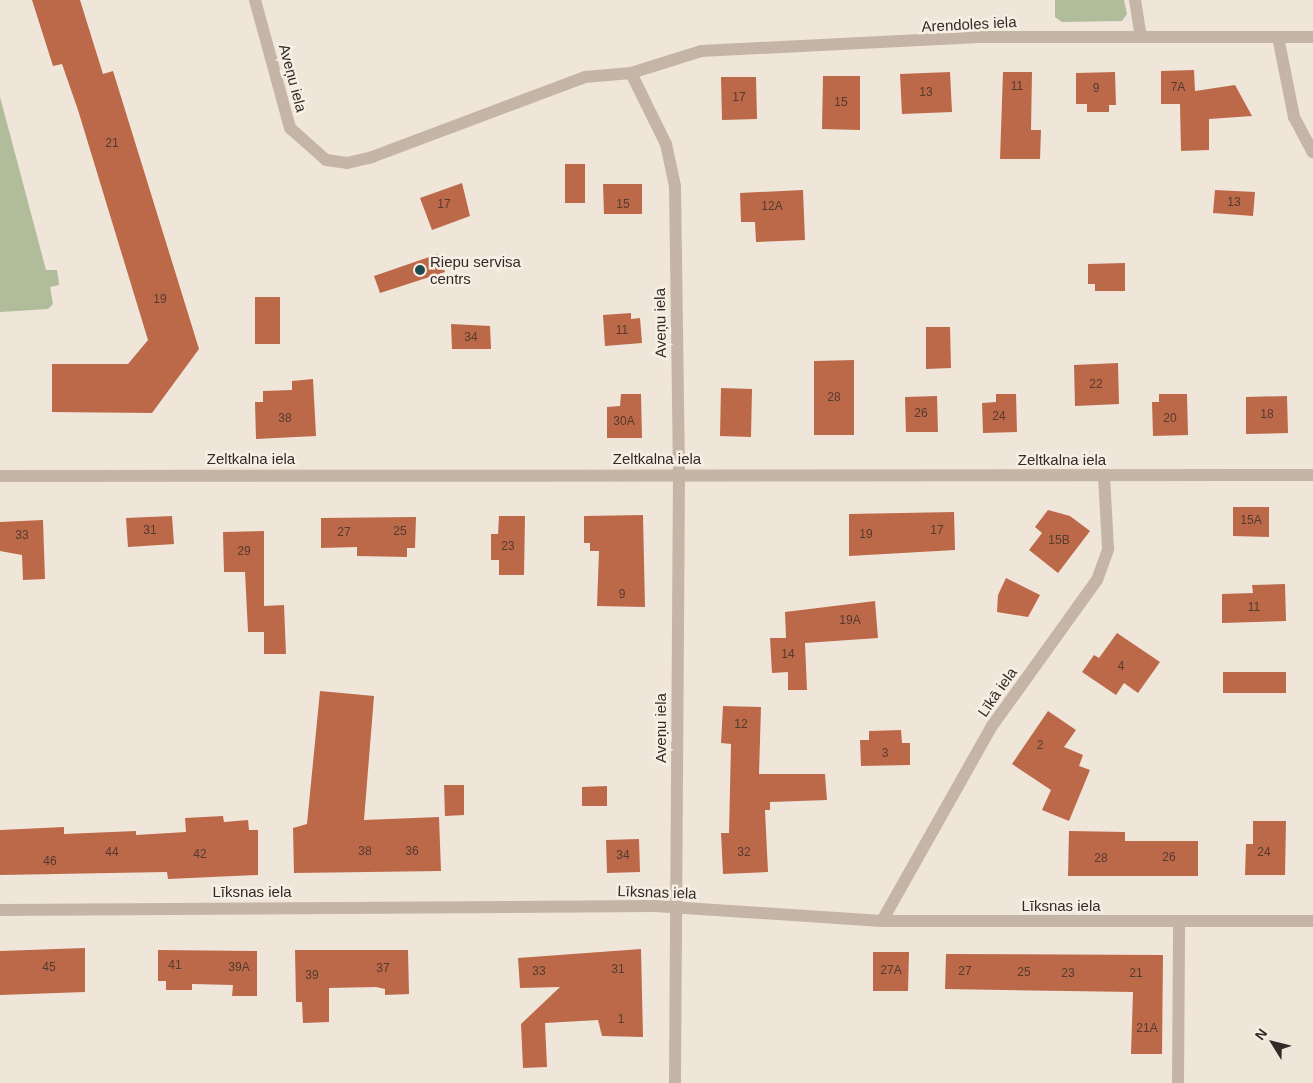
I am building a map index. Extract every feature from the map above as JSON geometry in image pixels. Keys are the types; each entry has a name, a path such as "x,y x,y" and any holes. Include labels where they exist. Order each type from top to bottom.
{"street":[{"name":"Aveņu iela","path":"255,0 290,128 326,160 348,163 372,158 585,77 630,73 666,144 675,186 679,475 675,1083"},
{"path":"1136,0 1141,37"},
{"name":"Arendoles iela","path":"630,73 701,51 975,37 1313,36"},
{"path":"1278,37 1294,117 1313,152"},
{"name":"Zeltkalna iela","path":"0,476 1313,475"},
{"name":"Līkā iela","path":"882,921 992,726 1097,580 1108,549 1104,476"},
{"name":"Līksnas iela","path":"0,910 676,908 882,921 1179,924 1313,921"},
{"path":"1178,1083 1179,924"}],"green space":[{"path":"1055,0 1124,0 1127,14 1122,21 1062,22 1055,17"},
{"path":"0,97 46,270 57,270 59,285 50,287 53,304 48,309 0,312"}],"building":[{"path":"32,0 80,0 103,74 113,71 199,349 152,413 52,412 52,364 128,364 148,340 78,110 62,64 53,66"},
{"path":"1194,70 1195,91 1235,85 1252,116 1209,119 1209,150 1181,151 1180,104 1161,104 1161,71"},
{"path":"950,72 952,112 902,114 900,74"},
{"path":"1003,72 1032,72 1031,130 1041,130 1040,159 1000,159"},
{"path":"1115,72 1116,105 1109,105 1109,112 1087,112 1087,104 1076,104 1076,73"},
{"path":"823,76 860,76 860,130 822,129"},
{"path":"721,77 756,77 757,119 722,120"},
{"path":"565,164 585,164 585,203 565,203"},
{"path":"462,183 470,216 432,230 420,198"},
{"path":"603,184 642,184 642,214 604,214"},
{"path":"803,190 805,240 756,242 755,222 741,222 740,193"},
{"path":"1215,190 1255,192 1253,216 1213,213"},
{"path":"438,254 445,272 380,293 374,276"},
{"path":"1125,263 1125,291 1095,291 1095,284 1088,284 1088,264"},
{"path":"255,297 280,297 280,344 255,344"},
{"path":"631,313 631,319 640,318 642,343 605,346 603,315"},
{"path":"451,324 490,326 491,349 452,349"},
{"path":"926,327 950,327 951,368 926,369"},
{"path":"854,360 854,435 814,435 814,361"},
{"path":"1118,363 1119,404 1075,406 1074,365"},
{"path":"313,379 316,436 256,439 255,402 263,402 263,391 292,390 292,381"},
{"path":"721,388 752,389 751,437 720,436"},
{"path":"621,394 641,394 642,438 607,438 607,407 620,406"},
{"path":"996,394 1016,394 1017,432 983,433 982,403 996,402"},
{"path":"1159,394 1187,394 1188,435 1153,436 1152,402 1159,402"},
{"path":"937,396 938,432 906,432 905,397"},
{"path":"1287,396 1288,433 1246,434 1246,397"},
{"path":"1233,507 1269,507 1269,537 1233,536"},
{"path":"1048,510 1070,516 1090,531 1058,573 1029,550 1042,533 1035,527"},
{"path":"954,512 955,550 849,556 849,514"},
{"path":"643,515 645,607 597,606 599,551 590,551 590,543 584,543 584,516"},
{"path":"172,516 174,544 128,547 126,518"},
{"path":"499,516 525,516 524,575 499,575 499,560 491,560 491,534 498,534"},
{"path":"416,517 415,548 407,548 407,557 357,556 357,547 321,548 321,518"},
{"path":"43,520 45,579 23,580 22,555 0,551 0,522"},
{"path":"264,531 264,606 284,605 286,654 264,654 264,632 248,632 245,572 224,572 223,532"},
{"path":"1006,578 1040,595 1028,617 997,612 998,595"},
{"path":"1285,584 1286,621 1222,623 1222,594 1253,593 1252,585"},
{"path":"875,601 878,638 805,643 807,690 788,690 788,672 772,673 770,638 786,638 785,612"},
{"path":"1117,633 1160,662 1138,693 1124,683 1116,695 1082,672 1094,655 1099,658"},
{"path":"1223,672 1286,672 1286,693 1223,693"},
{"path":"320,691 374,696 364,820 439,817 441,871 294,873 293,828 307,824"},
{"path":"723,706 761,707 759,774 825,774 827,800 770,802 770,810 765,810 768,872 723,874 721,833 729,833 731,744 721,743"},
{"path":"1048,711 1076,730 1064,747 1083,755 1079,766 1090,770 1069,821 1042,810 1051,790 1012,764"},
{"path":"901,730 902,743 910,743 910,765 861,766 860,740 869,740 869,731"},
{"path":"444,785 464,785 464,815 445,816"},
{"path":"607,786 607,806 582,806 582,787"},
{"path":"223,816 224,822 248,820 249,830 258,830 258,875 168,879 167,872 0,875 0,830 64,827 64,834 136,831 136,835 186,832 185,818"},
{"path":"1253,821 1286,821 1285,875 1245,875 1246,844 1253,844"},
{"path":"1069,831 1125,832 1125,841 1198,841 1198,876 1068,876"},
{"path":"639,839 640,872 607,873 606,840"},
{"path":"85,948 85,992 0,995 0,951"},
{"path":"641,949 643,1037 602,1036 598,1020 545,1023 547,1067 523,1068 521,1024 560,987 520,988 518,958"},
{"path":"158,950 257,951 257,996 232,996 233,985 192,984 192,990 166,990 166,981 158,981"},
{"path":"295,950 408,950 409,994 385,995 385,989 376,987 329,988 329,1022 303,1023 302,1002 296,1002"},
{"path":"873,952 909,952 908,991 873,991"},
{"path":"946,954 1163,955 1162,1054 1131,1054 1133,992 945,989"}],"place":[{"name":"Riepu servisa centrs","path":"420,270"}]}
